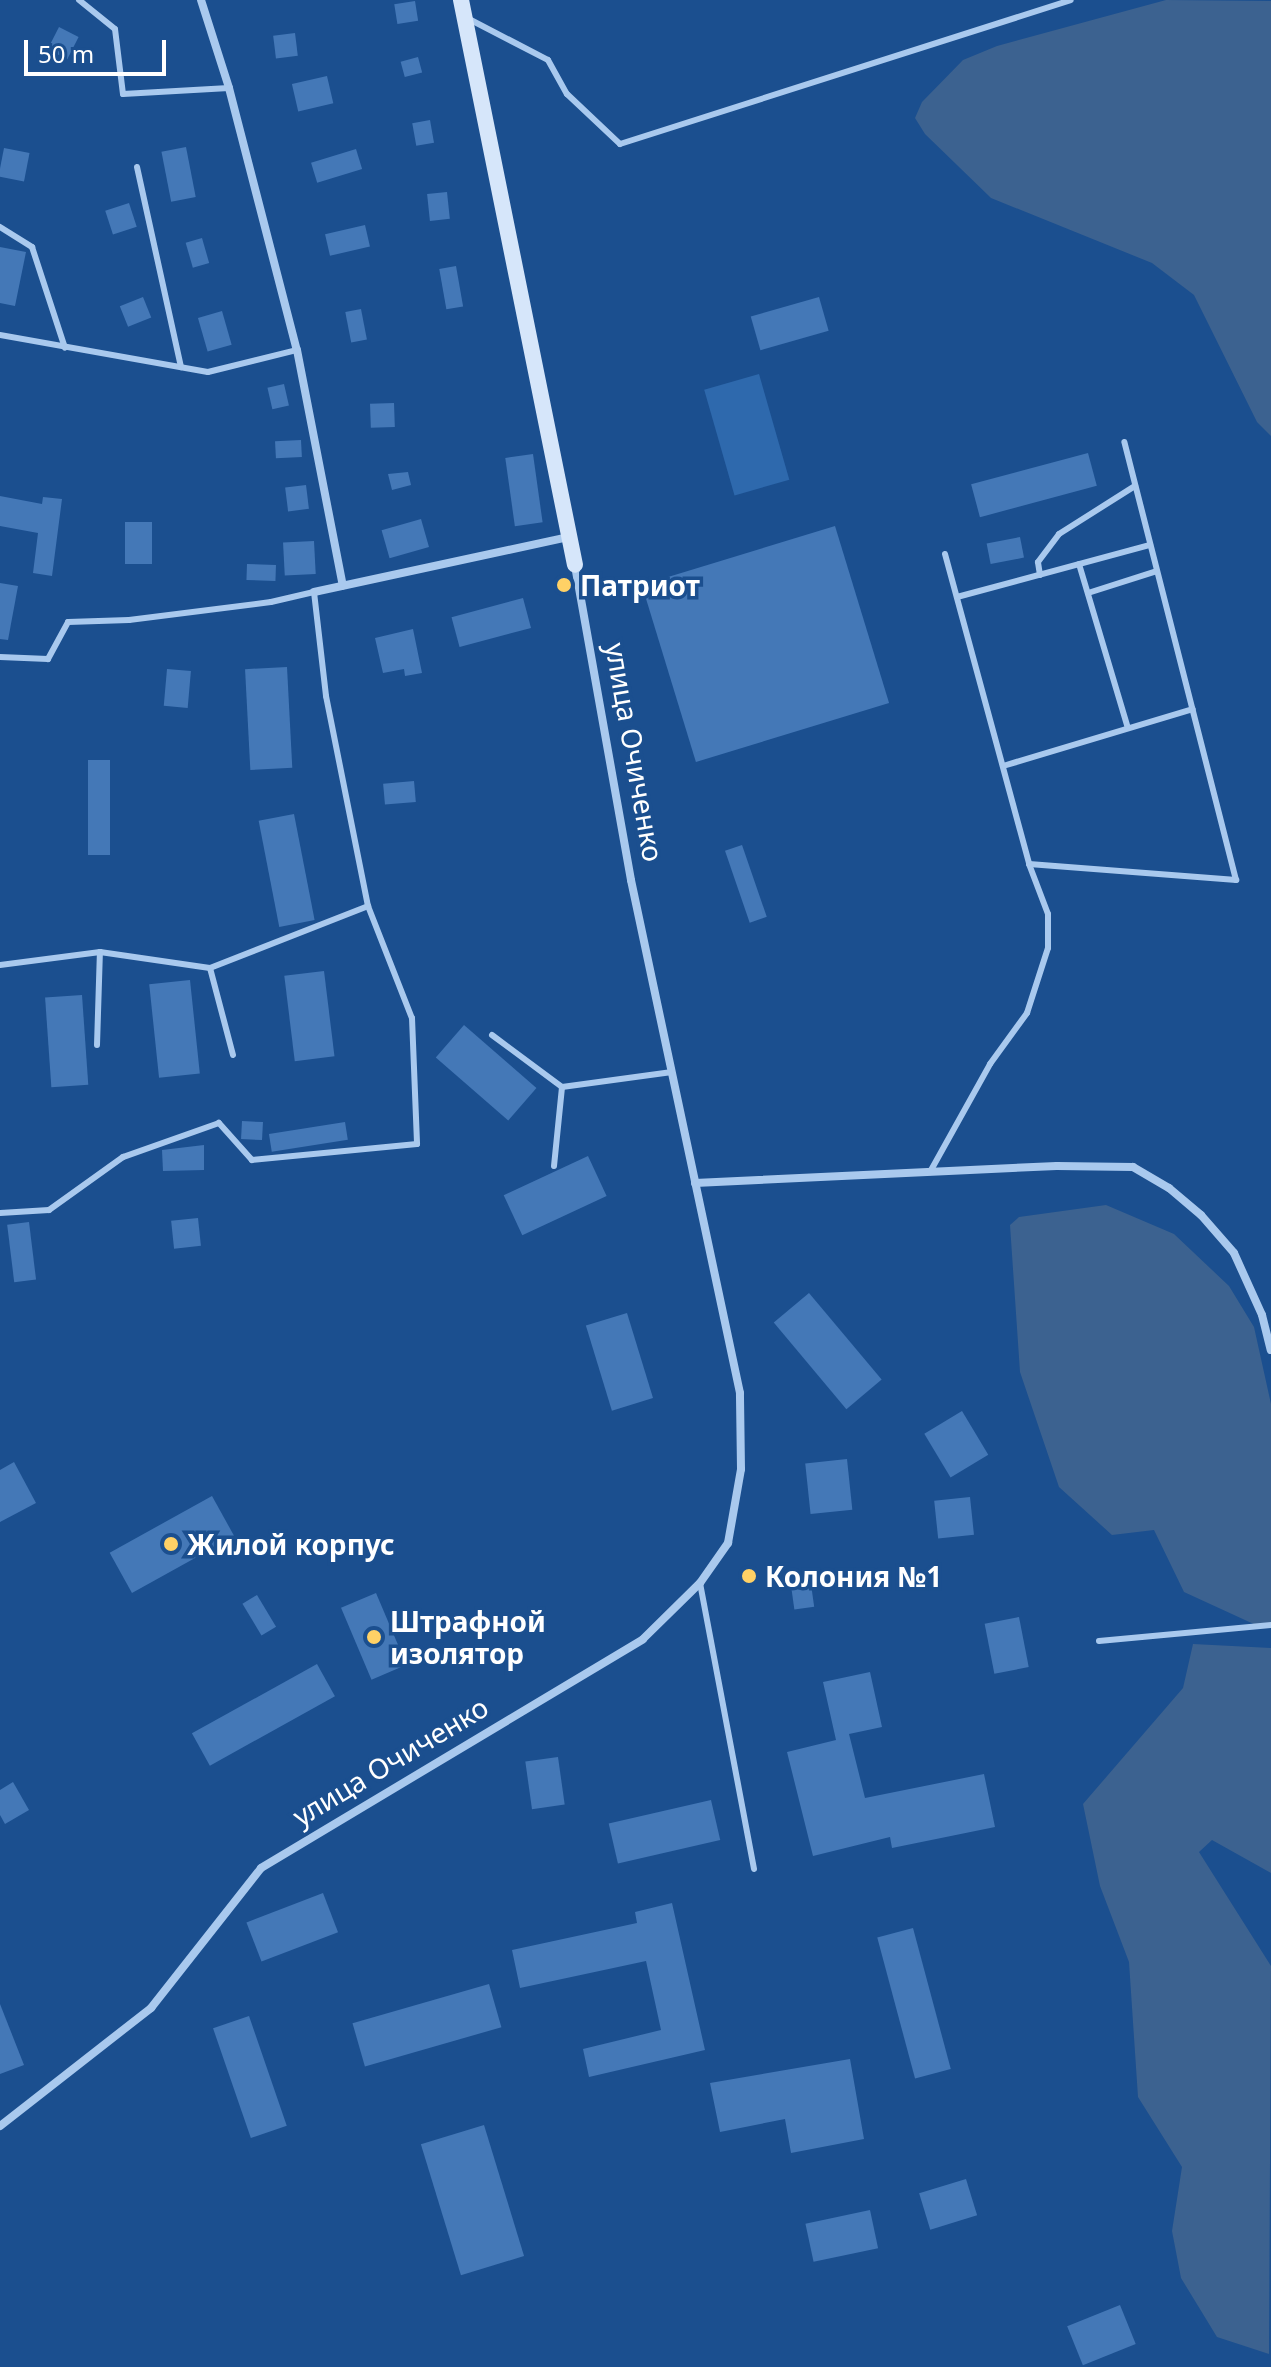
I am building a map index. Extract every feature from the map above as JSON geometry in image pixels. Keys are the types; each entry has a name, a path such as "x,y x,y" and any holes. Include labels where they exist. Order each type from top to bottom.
{"street":[{"path":"201,0 229,88 297,350 343,586"},
{"name":"улица Очиченко","path":"0,2126 151,2008 261,1868 643,1639 700,1583 728,1543 741,1469 740,1393 631,880 570,536 462,8"},
{"path":"314,592 570,536"},
{"path":"695,1183 1057,1166 1133,1167 1169,1188 1201,1215 1234,1253 1262,1315 1271,1350"}],"lane":[{"path":"79,0 115,29 123,94 229,88"},
{"path":"462,8 548,60 567,94 620,144 1071,0"},
{"path":"137,167 181,367"},
{"path":"0,227 32,247 65,348"},
{"path":"0,335 208,372 297,350"},
{"path":"1029,864 1236,880 1124,442"},
{"path":"1040,575 1038,562 1059,534 1135,486"},
{"path":"957,597 1150,545"},
{"path":"930,1172 990,1064 1027,1013 1048,948 1048,914 1029,864 945,554"},
{"path":"1079,564 1128,728"},
{"path":"1088,593 1157,571"},
{"path":"0,657 48,659 68,622 129,620 271,602 314,592 326,696 368,906 412,1018 417,1144 252,1160 219,1123 123,1157 49,1210 0,1213"},
{"path":"1003,766 1193,709"},
{"path":"0,965 100,952 210,968 368,906"},
{"path":"97,1045 100,952"},
{"path":"210,968 233,1055"},
{"path":"492,1035 562,1087 672,1072"},
{"path":"554,1166 562,1087"},
{"path":"700,1583 754,1869"},
{"path":"1099,1641 1271,1625"}],"shaded area":[{"path":"1166,0 1271,1 1271,436 1257,422 1194,295 1152,263 991,198 925,134 915,118 922,102 963,60 997,46"},
{"path":"759,374 789,480 735,495 704,390"},
{"path":"1106,1205 1174,1234 1229,1286 1254,1327 1271,1404 1271,1624 1258,1626 1184,1592 1154,1530 1112,1535 1059,1487 1020,1372 1010,1225 1019,1217"},
{"path":"1193,1644 1271,1648 1271,1873 1212,1840 1199,1852 1271,1966 1269,2354 1217,2337 1181,2278 1172,2231 1182,2167 1138,2097 1129,1962 1100,1886 1083,1804 1183,1688"}],"building":[{"path":"415,1 418,21 397,24 394,4"},
{"path":"59,27 79,37 67,59 48,49"},
{"path":"295,33 298,56 276,59 273,36"},
{"path":"418,57 422,72 405,77 401,62"},
{"path":"327,76 333,103 298,111 292,84"},
{"path":"430,120 434,143 416,146 412,123"},
{"path":"186,147 196,197 171,202 161,152"},
{"path":"4,148 30,153 24,181 0,177"},
{"path":"356,149 362,169 317,183 311,163"},
{"path":"447,192 450,219 430,221 427,194"},
{"path":"129,203 137,227 113,235 105,211"},
{"path":"365,225 370,246 330,256 325,234"},
{"path":"202,238 209,263 193,268 186,243"},
{"path":"0,247 26,252 15,306 0,303"},
{"path":"456,266 463,306 446,309 439,269"},
{"path":"143,297 151,317 128,327 120,306"},
{"path":"819,297 829,331 760,350 751,317"},
{"path":"361,309 367,339 351,342 345,312"},
{"path":"222,311 232,345 208,352 198,318"},
{"path":"284,384 289,405 272,409 267,388"},
{"path":"394,403 395,427 371,428 370,404"},
{"path":"301,440 302,457 276,458 275,441"},
{"path":"1088,453 1097,486 980,517 971,484"},
{"path":"533,454 543,522 515,526 505,458"},
{"path":"408,472 411,485 392,490 388,474"},
{"path":"306,485 309,509 288,511 285,488"},
{"path":"0,496 42,504 43,497 62,499 52,576 33,573 38,533 0,526"},
{"path":"421,519 429,547 390,558 382,530"},
{"path":"125,522 152,522 152,564 125,564"},
{"path":"835,526 889,703 696,762 642,585"},
{"path":"1020,537 1024,558 991,564 987,543"},
{"path":"314,541 316,574 285,576 283,543"},
{"path":"247,564 276,565 275,581 246,580"},
{"path":"0,583 18,586 8,640 0,639"},
{"path":"523,598 531,628 460,647 452,617"},
{"path":"413,629 422,673 405,676 404,669 383,673 375,638"},
{"path":"287,667 292,768 250,770 245,669"},
{"path":"167,669 191,671 188,708 164,706"},
{"path":"88,760 110,760 110,855 88,855"},
{"path":"414,781 416,802 385,805 383,784"},
{"path":"294,814 315,920 279,927 259,821"},
{"path":"742,845 767,917 750,923 725,851"},
{"path":"324,971 334,1056 295,1061 284,976"},
{"path":"190,980 200,1073 159,1078 149,984"},
{"path":"82,995 88,1085 51,1087 45,998"},
{"path":"464,1025 536,1088 508,1120 436,1057"},
{"path":"242,1121 263,1122 262,1140 241,1139"},
{"path":"345,1122 348,1140 272,1152 269,1134"},
{"path":"204,1145 204,1170 163,1171 162,1150"},
{"path":"588,1156 607,1196 522,1235 504,1195"},
{"path":"198,1218 201,1246 174,1249 171,1221"},
{"path":"29,1222 36,1280 14,1282 7,1225"},
{"path":"809,1293 882,1380 846,1409 774,1323"},
{"path":"627,1313 653,1398 612,1411 586,1326"},
{"path":"962,1411 988,1455 951,1477 924,1434"},
{"path":"847,1459 852,1510 811,1514 805,1463"},
{"path":"14,1462 36,1503 0,1522 0,1470"},
{"name":"Жилой корпус","path":"212,1496 234,1536 132,1593 110,1553"},
{"path":"970,1497 974,1535 938,1539 934,1501"},
{"path":"810,1577 814,1607 794,1609 790,1580"},
{"name":"Штрафной изолятор","path":"376,1593 406,1665 371,1680 341,1608"},
{"path":"257,1595 276,1627 261,1635 242,1604"},
{"path":"1019,1617 1029,1667 994,1674 985,1624"},
{"path":"317,1664 335,1696 210,1766 192,1733"},
{"path":"870,1672 882,1727 849,1734 865,1798 984,1774 995,1827 892,1848 890,1837 813,1856 787,1752 836,1740 823,1682"},
{"path":"558,1757 565,1805 532,1809 525,1762"},
{"path":"13,1782 29,1810 5,1824 0,1815 0,1790"},
{"path":"711,1800 720,1840 618,1864 609,1824"},
{"path":"323,1893 338,1932 261,1962 246,1922"},
{"path":"672,1903 705,2050 589,2077 583,2049 661,2030 646,1961 520,1988 512,1950 637,1923 635,1912"},
{"path":"913,1928 951,2069 915,2079 877,1938"},
{"path":"489,1984 501,2027 365,2066 353,2023"},
{"path":"0,2004 24,2065 0,2074"},
{"path":"249,2016 287,2126 251,2138 213,2028"},
{"path":"850,2059 864,2139 791,2153 785,2119 720,2132 710,2083"},
{"path":"484,2125 524,2256 461,2275 421,2144"},
{"path":"966,2179 977,2215 930,2230 919,2193"},
{"path":"870,2210 878,2248 814,2262 805,2224"},
{"path":"1120,2305 1136,2344 1083,2365 1067,2326"}],"place":[{"name":"Патриот","path":"564,585"},
{"name":"Жилой корпус","path":"171,1544"},
{"name":"Колония №1","path":"749,1576"},
{"name":"Штрафной изолятор","path":"374,1637"}]}
